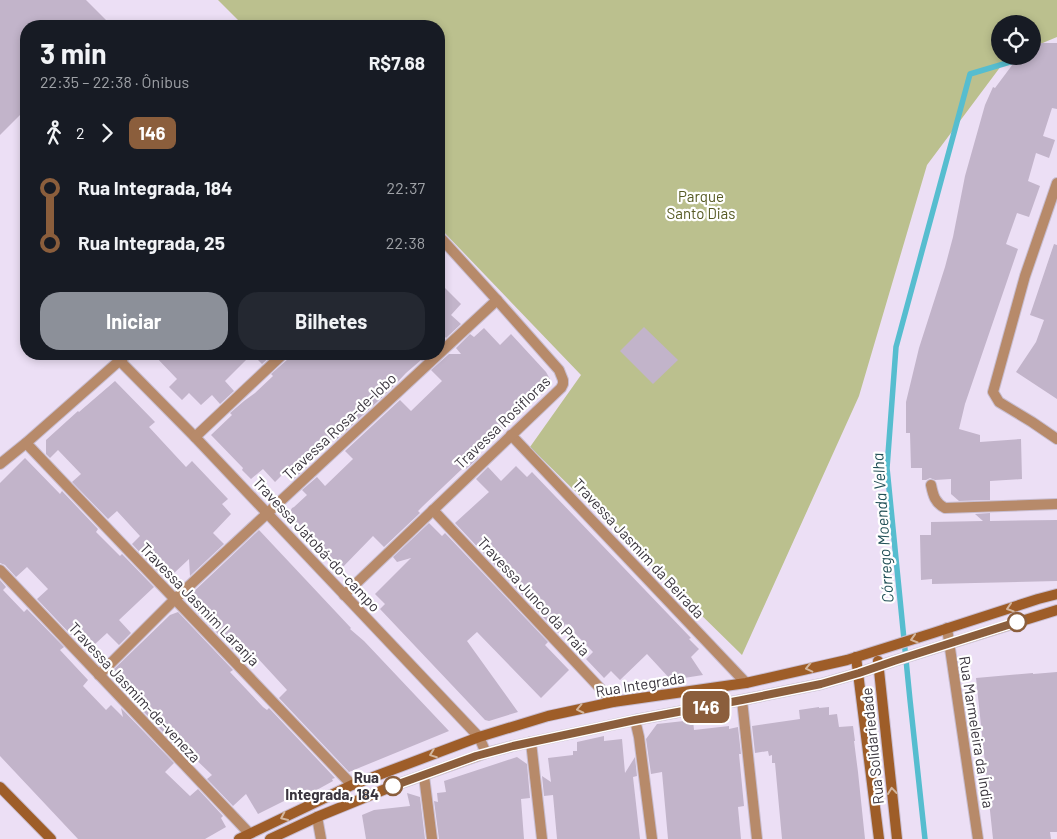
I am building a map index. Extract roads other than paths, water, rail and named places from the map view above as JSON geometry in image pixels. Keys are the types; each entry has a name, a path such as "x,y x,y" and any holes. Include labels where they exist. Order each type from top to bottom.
{"main road":[{"name":"Rua Integrada","path":"239,839 352,785 479,737 548,716 613,702 746,683 856,657 1038,598 1057,594"},
{"path":"270,839 317,817 393,786 486,753 635,720 821,684 1057,610"},
{"name":"Rua Solidariedade","path":"876,651 897,839"},
{"name":"Rua Solidariedade","path":"856,657 879,839"},
{"path":"0,787 51,839"}],"street":[{"path":"1057,183 1026,276 993,392 999,402 1057,439"},
{"name":"Travessa Rosifloras","path":"344,595 563,384 559,370 445,243"},
{"name":"Travessa Rosa-de-lobo","path":"445,348 497,300"},
{"path":"0,464 121,360"},
{"name":"Travessa Jatobá-do-campo","path":"127,360 194,437 479,737 486,753"},
{"path":"194,437 277,360"},
{"name":"Travessa Rosa-de-lobo","path":"99,675 175,599 433,360"},
{"name":"Travessa Jasmim da Beirada","path":"512,435 746,683"},
{"name":"Travessa Jasmim Laranja","path":"26,443 352,785"},
{"path":"931,485 934,498 945,508 1057,504"},
{"name":"Travessa Junco da Praia","path":"433,510 613,702"},
{"name":"Travessa Jasmim-de-veneza","path":"0,570 249,834"},
{"name":"Rua Marmeleira da Índia","path":"947,628 978,839"},
{"path":"742,700 757,839"},
{"path":"635,720 639,737 652,839"},
{"path":"531,742 542,839"},
{"path":"424,776 432,839"},
{"path":"317,817 321,839"}],"waterway":[{"name":"Córrego Moenda Velha","path":"925,839 887,468 896,347 970,74 1000,65"}],"place":[{"name":"Rua Integrada, 184","path":"393,786"}],"park label":[{"name":"Parque Santo Dias","path":"701,204"}]}
